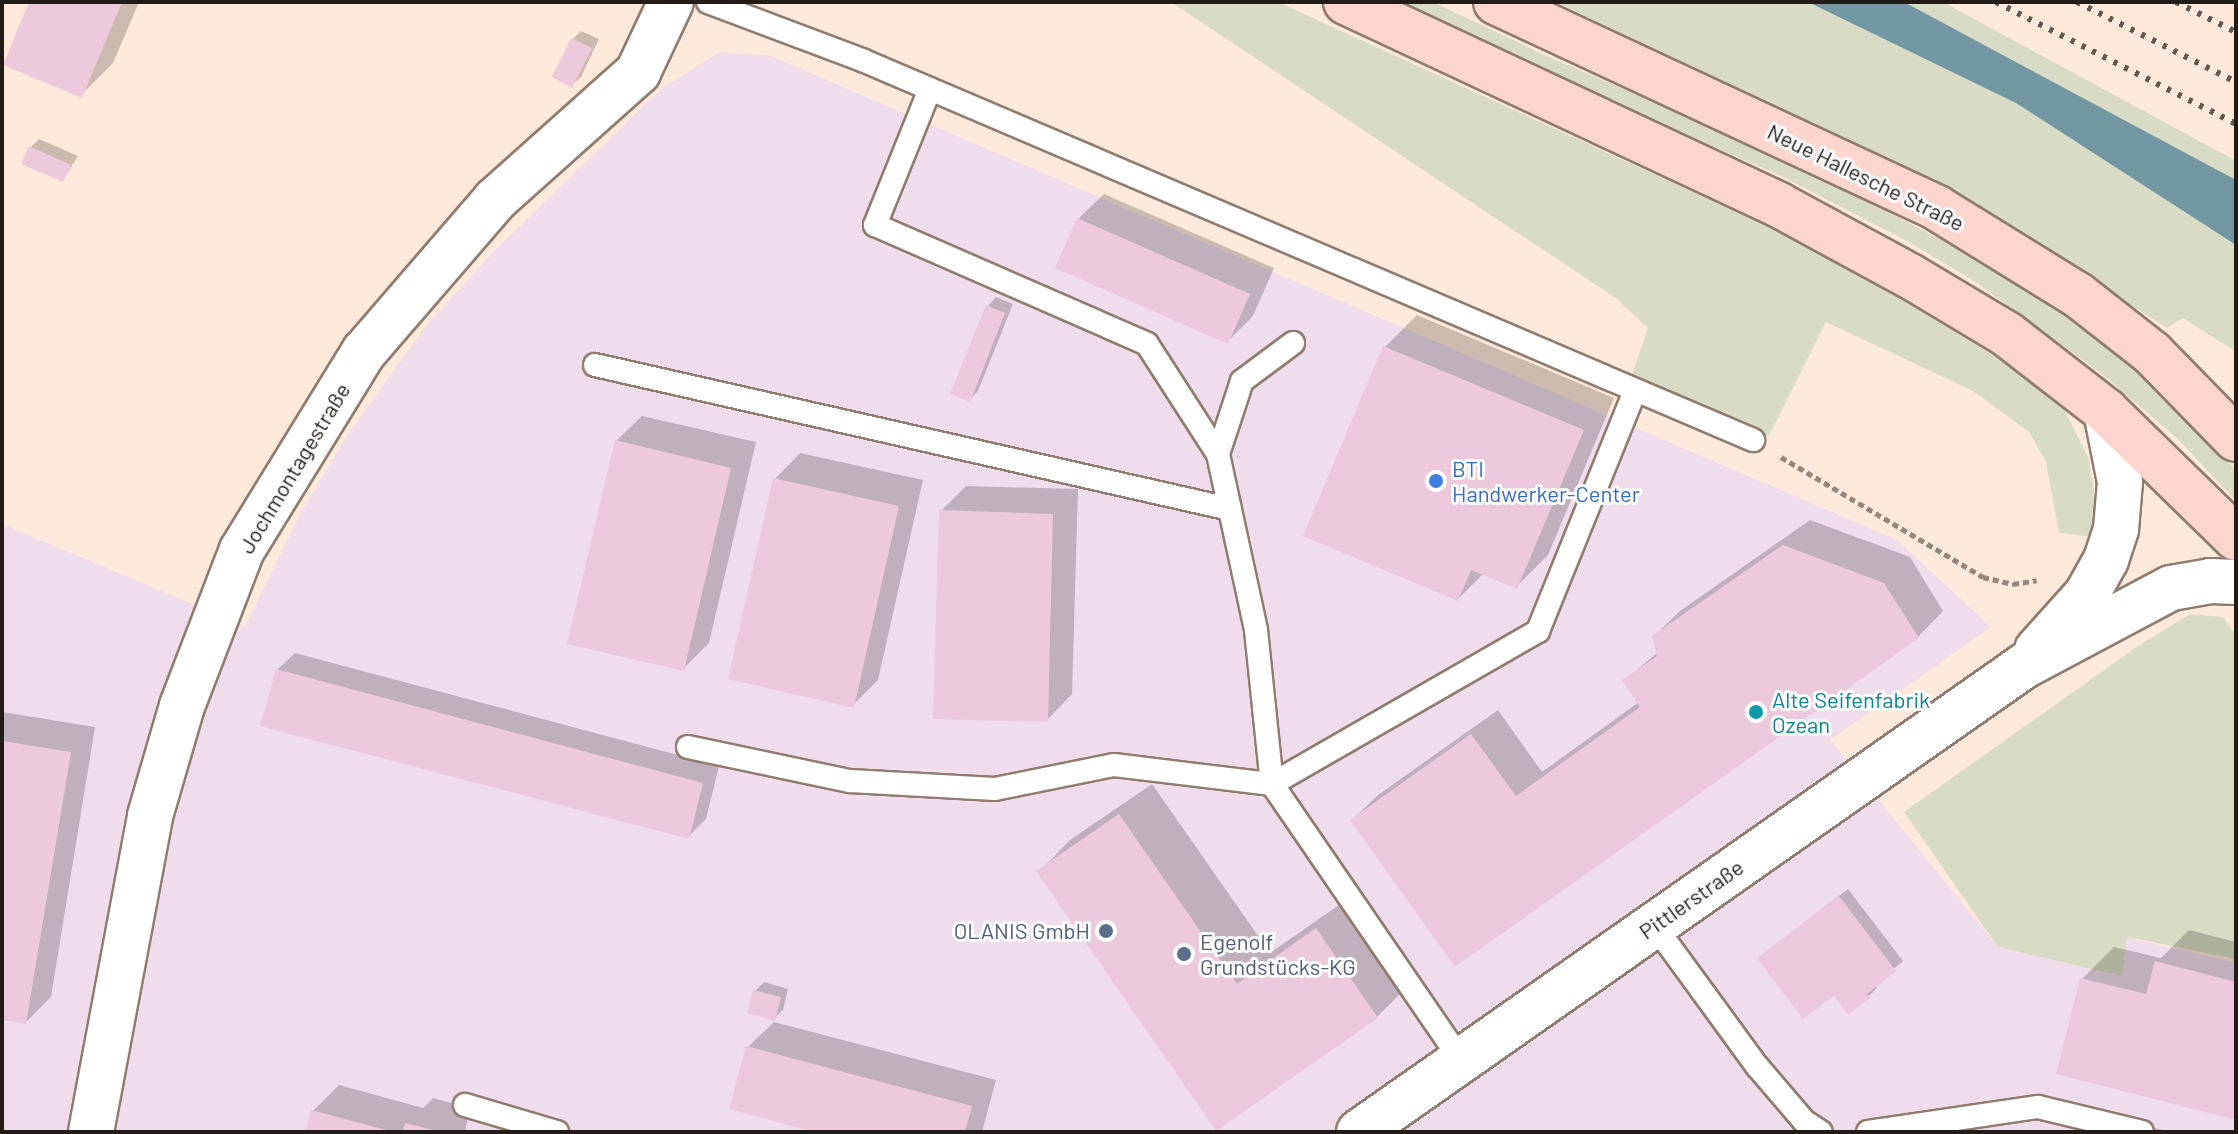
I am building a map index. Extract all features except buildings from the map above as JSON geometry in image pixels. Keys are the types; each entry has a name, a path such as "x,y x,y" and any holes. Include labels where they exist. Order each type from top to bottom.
{"main road":[{"path":"1346,2 1779,205 1884,261 2008,335 2106,411 2236,538"},
{"name":"Neue Hallesche Straße","path":"1496,2 1937,208 2078,295 2152,353 2236,439"}],"street":[{"name":"Jochmontagestraße","path":"91,1132 150,816 182,706 242,550 364,352 495,200 638,72 671,2"},
{"path":"2192,391 2236,410"},
{"name":"Pittlerstraße","path":"2024,666 2087,594 2106,560 2116,529 2120,482 2106,411"},
{"name":"Pittlerstraße","path":"1359,1132 2024,666 2171,588 2210,581 2236,582"}],"lane":[{"path":"708,2 930,89 1753,440"},
{"path":"930,89 875,225 1147,344 1218,454 1256,630 1272,784 1461,1060"},
{"path":"1218,454 1242,381 1293,343"},
{"path":"595,365 1230,509"},
{"path":"688,747 850,781 995,789 1114,765 1272,784 1538,631 1635,391"},
{"path":"1654,925 1757,1066 1804,1121 1821,1132"},
{"path":"465,1105 557,1132"},
{"path":"1868,1132 2038,1107 2142,1132"}],"path":[{"path":"1753,440 1983,577 2013,584 2042,579"}],"shaded area":[{"path":"720,52 771,56 1897,540 1991,627 1830,740 1998,947 2121,976 2126,937 2236,963 2236,1132 2,1132 2,524 245,626 300,514 348,434 426,326 495,250 662,88"}],"green space":[{"path":"1171,2 1278,2 1776,230 1899,298 1997,358 2062,405 2089,459 2095,498 2093,537 2059,533 2046,462 2029,432 1973,391 1826,322 1769,436 1632,374 1648,328 1617,299"},
{"path":"1393,2 1433,2 1549,57 1786,159 1984,262 2067,314 2129,364 2193,424 2236,470 2236,501 2178,439 2102,374 1974,281 1907,241 1779,175 1552,77"},
{"path":"1556,2 1943,2 2236,161 2236,352 2183,318 2167,328 1946,187"},
{"path":"2190,614 2223,617 2236,635 2236,959 2127,937 2122,976 1998,947 1904,812 2138,646"}],"water":[{"path":"1808,2 1904,2 2236,180 2236,245 2016,103"}],"railway":[{"path":"1996,2 2236,124"},
{"path":"2077,2 2236,82"},
{"path":"2176,2 2236,32"}],"place":[{"name":"BTI Handwerker-Center","path":"1436,481"},
{"name":"Alte Seifenfabrik Ozean","path":"1756,712"},
{"name":"OLANIS GmbH","path":"1106,931"},
{"name":"Egenolf Grundstücks-KG","path":"1184,954"}]}
